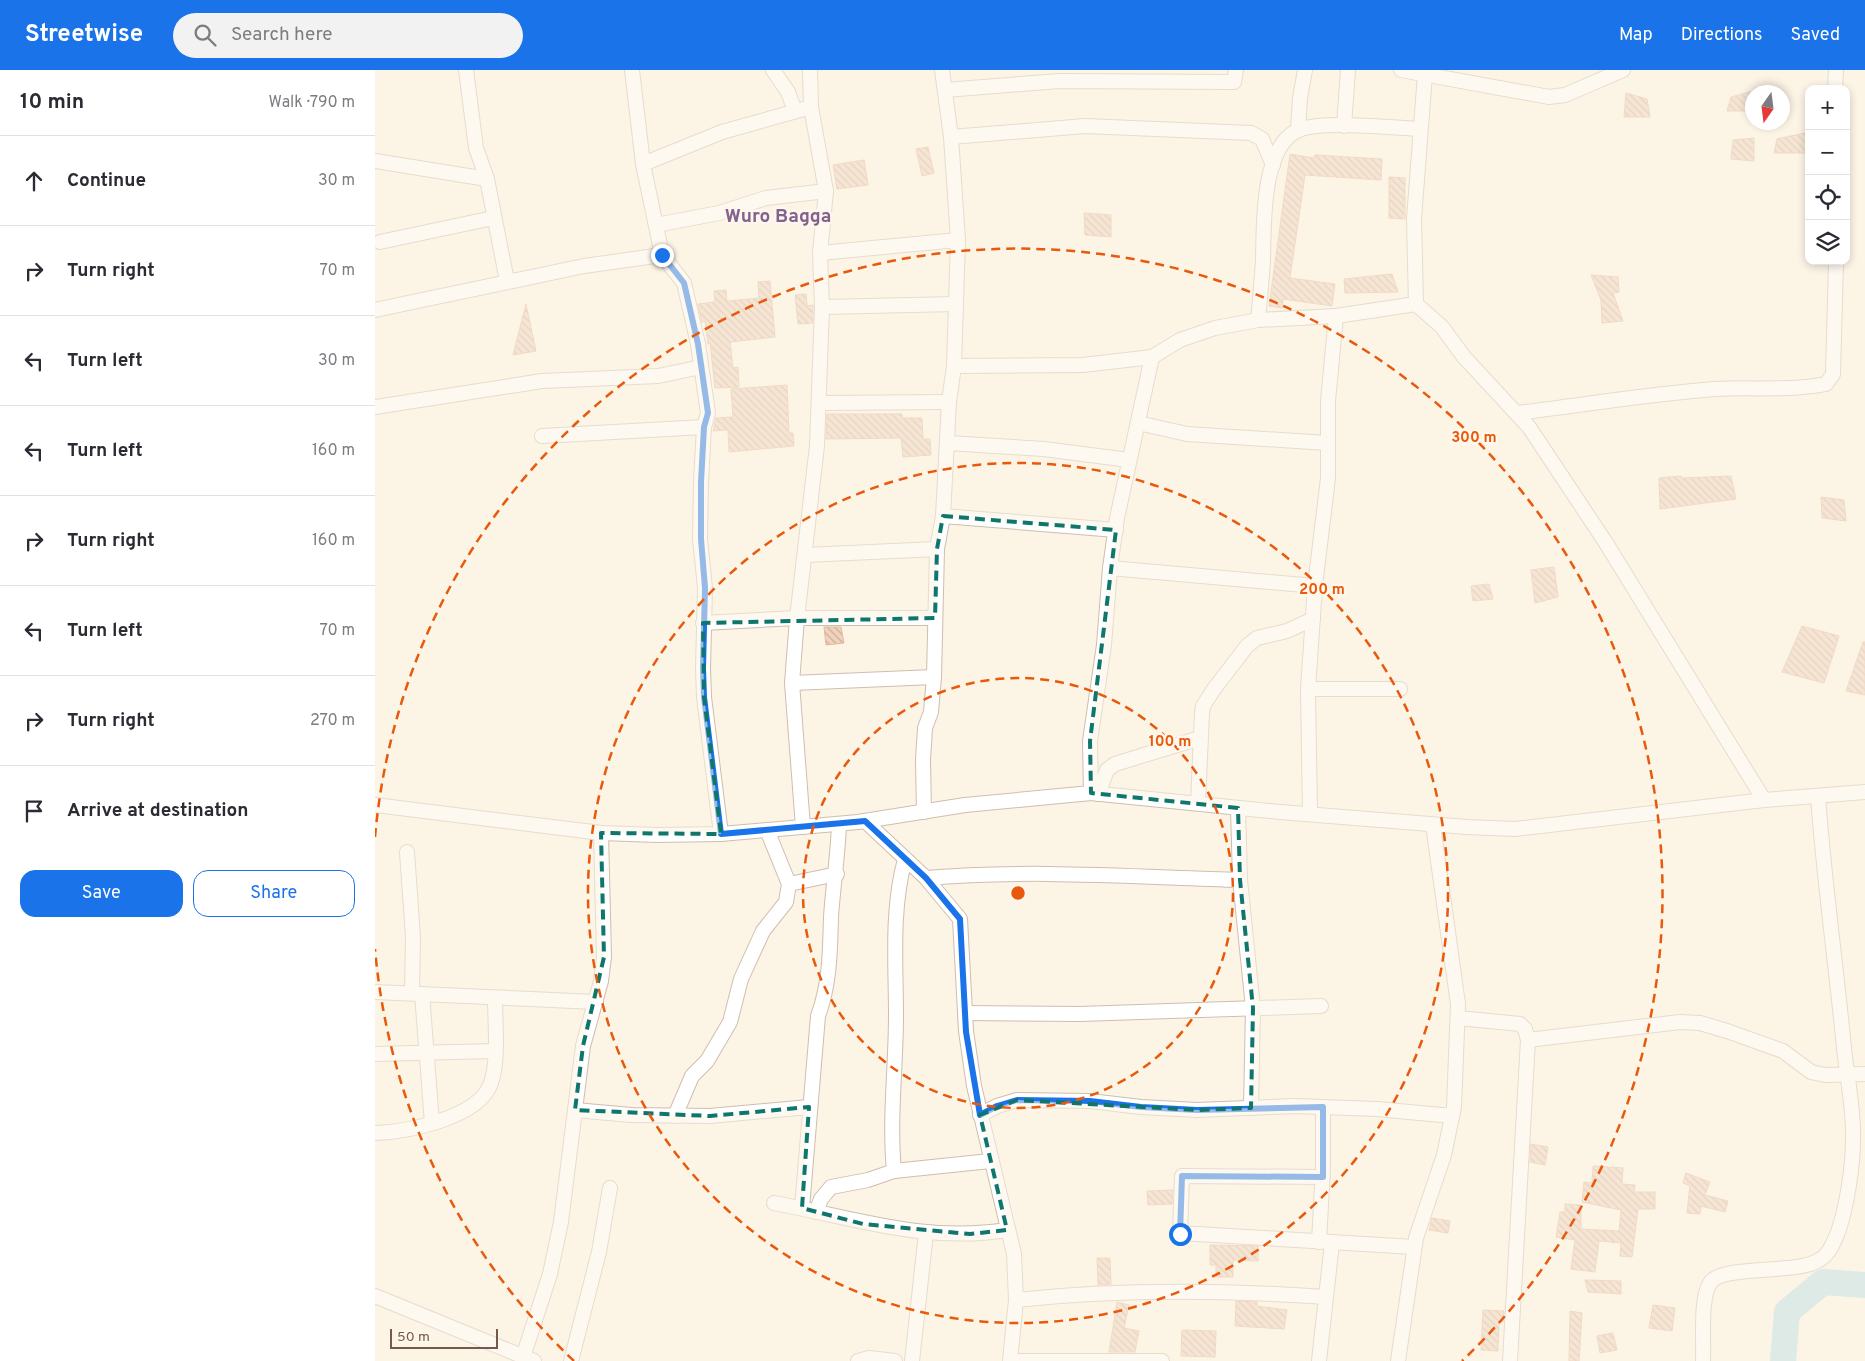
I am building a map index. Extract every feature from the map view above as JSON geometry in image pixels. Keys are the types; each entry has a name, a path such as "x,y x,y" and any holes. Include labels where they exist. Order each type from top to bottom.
{"street":[{"path":"466,70 477,148 487,179 493,218 507,281"},
{"path":"632,70 643,164 662,255 684,283 691,308 708,413 704,427 701,539 705,588 703,623 704,697 721,834"},
{"path":"773,70 787,92 795,111"},
{"path":"924,812 924,744 925,728 931,712 934,677 937,549 943,516 949,402 954,366 958,240 951,137 942,70"},
{"path":"945,90 1059,81 1234,82 1236,70"},
{"path":"1298,130 1299,98 1305,70"},
{"path":"1344,126 1348,70"},
{"path":"1401,70 1549,97 1565,95 1623,70"},
{"path":"1835,70 1835,85"},
{"path":"803,827 793,683 797,618 817,446 822,307 820,253 826,191 811,107 814,71"},
{"path":"1425,74 1414,219 1415,304 1442,327 1464,357 1529,427 1606,543 1764,800"},
{"path":"643,164 722,132 811,107"},
{"path":"951,137 1085,126 1251,133 1262,139 1273,165"},
{"path":"1258,320 1263,259 1262,220 1273,165 1282,144 1298,130 1320,126 1420,129"},
{"path":"375,161 487,179"},
{"path":"656,226 719,213 765,198 826,191"},
{"path":"380,242 493,218"},
{"path":"820,253 958,240"},
{"path":"375,310 584,266 662,255"},
{"path":"1517,413 1696,391 1747,387 1813,387 1826,384 1833,374 1836,265"},
{"path":"822,307 956,304"},
{"path":"954,366 1083,365 1152,357 1180,340 1215,328 1258,320 1336,316 1415,304"},
{"path":"1310,814 1308,689 1315,586 1328,478 1328,400 1336,316"},
{"path":"1094,793 1090,754 1104,645 1110,568 1129,460 1152,357"},
{"path":"375,407 542,381 658,376 701,367"},
{"path":"819,403 949,402"},
{"path":"1138,423 1187,434 1327,443"},
{"path":"542,436 704,427"},
{"path":"948,443 1044,449 1129,460"},
{"path":"943,516 1116,530"},
{"path":"805,555 937,549"},
{"path":"1110,568 1315,586"},
{"path":"703,623 797,618 935,618"},
{"path":"1198,804 1203,706 1247,646 1257,638 1287,631 1313,619"},
{"path":"793,683 934,677"},
{"path":"1308,689 1400,688"},
{"path":"1094,793 1107,770 1115,764 1200,738"},
{"path":"1090,754 1107,770"},
{"path":"375,805 601,833 657,835 721,834 839,824 965,805 1094,793 1433,825 1515,829 1764,800 1865,792"},
{"path":"1703,1361 1705,1292 1711,1280 1727,1273 1797,1267 1819,1261 1829,1251 1838,1231 1851,1161 1853,1138 1837,971 1823,872 1818,796"},
{"path":"1238,808 1240,880 1253,1008 1251,1108"},
{"path":"865,821 926,878 960,919 965,1013 973,1077 990,1161 1014,1254 1015,1300 1010,1361"},
{"path":"802,1208 818,1016 825,996 832,943 831,917 837,874 839,824"},
{"path":"1398,1361 1414,1247 1445,1155 1453,1116 1458,1018 1454,968 1433,825"},
{"path":"675,1116 692,1076 707,1061 730,1022 741,979 763,931 783,909 786,902 789,884 767,830"},
{"path":"375,1296 529,1359 561,1222 583,1046 596,1002 605,956 601,833"},
{"path":"407,852 417,993 426,1052 432,1123"},
{"path":"894,1172 891,1128 896,1016 895,900 905,860"},
{"path":"789,884 837,874"},
{"path":"926,878 961,875 1088,874 1240,880"},
{"path":"375,992 596,1002"},
{"path":"375,1133 391,1132 455,1116 473,1105 486,1093 491,1083 495,998"},
{"path":"965,1013 1080,1014 1321,1006"},
{"path":"1458,1018 1519,1024 1525,1029 1527,1040 1510,1361"},
{"path":"1527,1040 1680,1022 1700,1023 1783,1051 1811,1072 1847,1076 1865,1074"},
{"path":"375,1054 494,1051"},
{"path":"980,1115 997,1106 1017,1100 1090,1101 1141,1107 1197,1110 1323,1107 1377,1109 1453,1116"},
{"path":"575,1110 631,1115 710,1116 809,1106"},
{"path":"1319,1361 1326,1297 1323,1107"},
{"path":"816,1212 821,1198 831,1187 868,1180 894,1172 990,1161"},
{"path":"1323,1177 1183,1175 1180,1178 1180,1232 1183,1235 1414,1247"},
{"path":"571,1361 599,1252 610,1188"},
{"path":"774,1203 802,1208 863,1224 926,1233 970,1234 1007,1230"},
{"path":"912,1361 926,1233"},
{"path":"1015,1300 1173,1291 1250,1292 1326,1297"},
{"path":"858,1361 869,1358 895,1361"},
{"path":"1020,1361 1162,1361"}],"highlighted area":[{"path":"943,516 1116,530 1090,741 1091,793 1238,808 1240,880 1253,1008 1251,1108 1197,1110 1047,1100 1017,1100 980,1115 1007,1230 970,1234 863,1224 802,1208 809,1107 710,1116 575,1110 583,1046 604,957 601,833 721,834 704,697 703,623 935,618 937,549"}],"building":[{"path":"1626,93 1647,99 1650,117 1624,117"},
{"path":"1745,93 1745,111 1727,111 1731,97"},
{"path":"1805,133 1805,153 1774,153 1777,139"},
{"path":"1754,138 1754,161 1731,159 1733,140"},
{"path":"928,147 934,173 922,176 916,149"},
{"path":"1290,154 1314,158 1315,155 1382,159 1381,180 1305,175 1290,278 1335,284 1332,306 1283,299 1282,308 1269,306"},
{"path":"864,160 868,185 837,189 833,165"},
{"path":"1389,177 1405,178 1405,219 1389,218"},
{"path":"1084,213 1111,215 1111,237 1085,235"},
{"path":"1392,274 1398,292 1345,293 1344,279"},
{"path":"1591,275 1618,277 1619,292 1613,293 1623,321 1602,323 1601,300"},
{"path":"770,281 775,337 730,342 733,368 738,367 739,387 715,388 710,343 708,344 705,321 702,322 698,304 715,302 714,291 726,290 727,301 759,298 758,282"},
{"path":"806,294 807,306 813,305 813,323 798,324 795,295"},
{"path":"526,304 536,351 513,355"},
{"path":"787,385 789,433 793,433 794,446 729,452 728,430 713,431 716,418 733,417 731,389"},
{"path":"827,414 902,414 902,418 922,418 923,439 930,439 931,455 903,457 901,438 826,439"},
{"path":"1681,476 1682,478 1731,476 1736,499 1660,509 1659,478"},
{"path":"1821,497 1844,500 1846,521 1822,518"},
{"path":"1554,567 1558,597 1535,603 1531,570"},
{"path":"1489,584 1493,599 1473,601 1471,586"},
{"path":"1802,626 1839,636 1824,683 1782,672"},
{"path":"824,627 841,627 844,643 826,645"},
{"path":"1863,642 1865,642 1865,695 1846,691"},
{"path":"1531,1144 1548,1147 1545,1165 1530,1162"},
{"path":"1593,1166 1623,1168 1622,1184 1635,1185 1634,1192 1655,1192 1655,1209 1638,1209 1632,1257 1620,1256 1621,1243 1599,1241 1595,1272 1571,1269 1575,1240 1556,1237 1560,1212 1565,1212 1565,1204 1581,1205 1581,1229 1619,1231 1621,1210 1582,1202 1584,1182 1592,1183"},
{"path":"1686,1173 1710,1182 1705,1195 1728,1201 1725,1212 1701,1206 1700,1214 1687,1213 1690,1186 1683,1183"},
{"path":"1173,1190 1172,1204 1148,1205 1147,1191"},
{"path":"1432,1218 1450,1221 1448,1233 1429,1230"},
{"path":"1210,1245 1258,1246 1258,1261 1233,1260 1233,1277 1216,1277 1216,1265 1210,1265"},
{"path":"1097,1258 1110,1258 1111,1284 1098,1285"},
{"path":"1585,1280 1621,1281 1621,1294 1588,1292"},
{"path":"1236,1301 1257,1302 1257,1306 1287,1310 1284,1329 1235,1326"},
{"path":"1117,1302 1129,1305 1124,1328 1139,1331 1135,1352 1109,1352"},
{"path":"1653,1305 1675,1308 1672,1331 1649,1328"},
{"path":"1483,1310 1504,1311 1503,1322 1499,1322 1498,1351 1481,1350"},
{"path":"1570,1311 1582,1313 1579,1361 1569,1361"},
{"path":"1182,1330 1216,1331 1215,1357 1181,1356"},
{"path":"1613,1333 1617,1350 1600,1353 1597,1336"}],"waterway":[{"path":"1783,1361 1787,1312 1823,1282 1865,1285"}],"district":[{"name":"Wuro Bagga","path":"778,217"}],"route":[{"path":"662,255 684,283 698,344 708,413 704,427 701,482 701,539 705,588 703,668 704,697 721,834 865,821 926,878 960,919 966,1032 980,1115 997,1106 1017,1100 1090,1101 1141,1107 1197,1110 1295,1106 1323,1107 1323,1177 1183,1175 1180,1178 1180,1234"}]}
